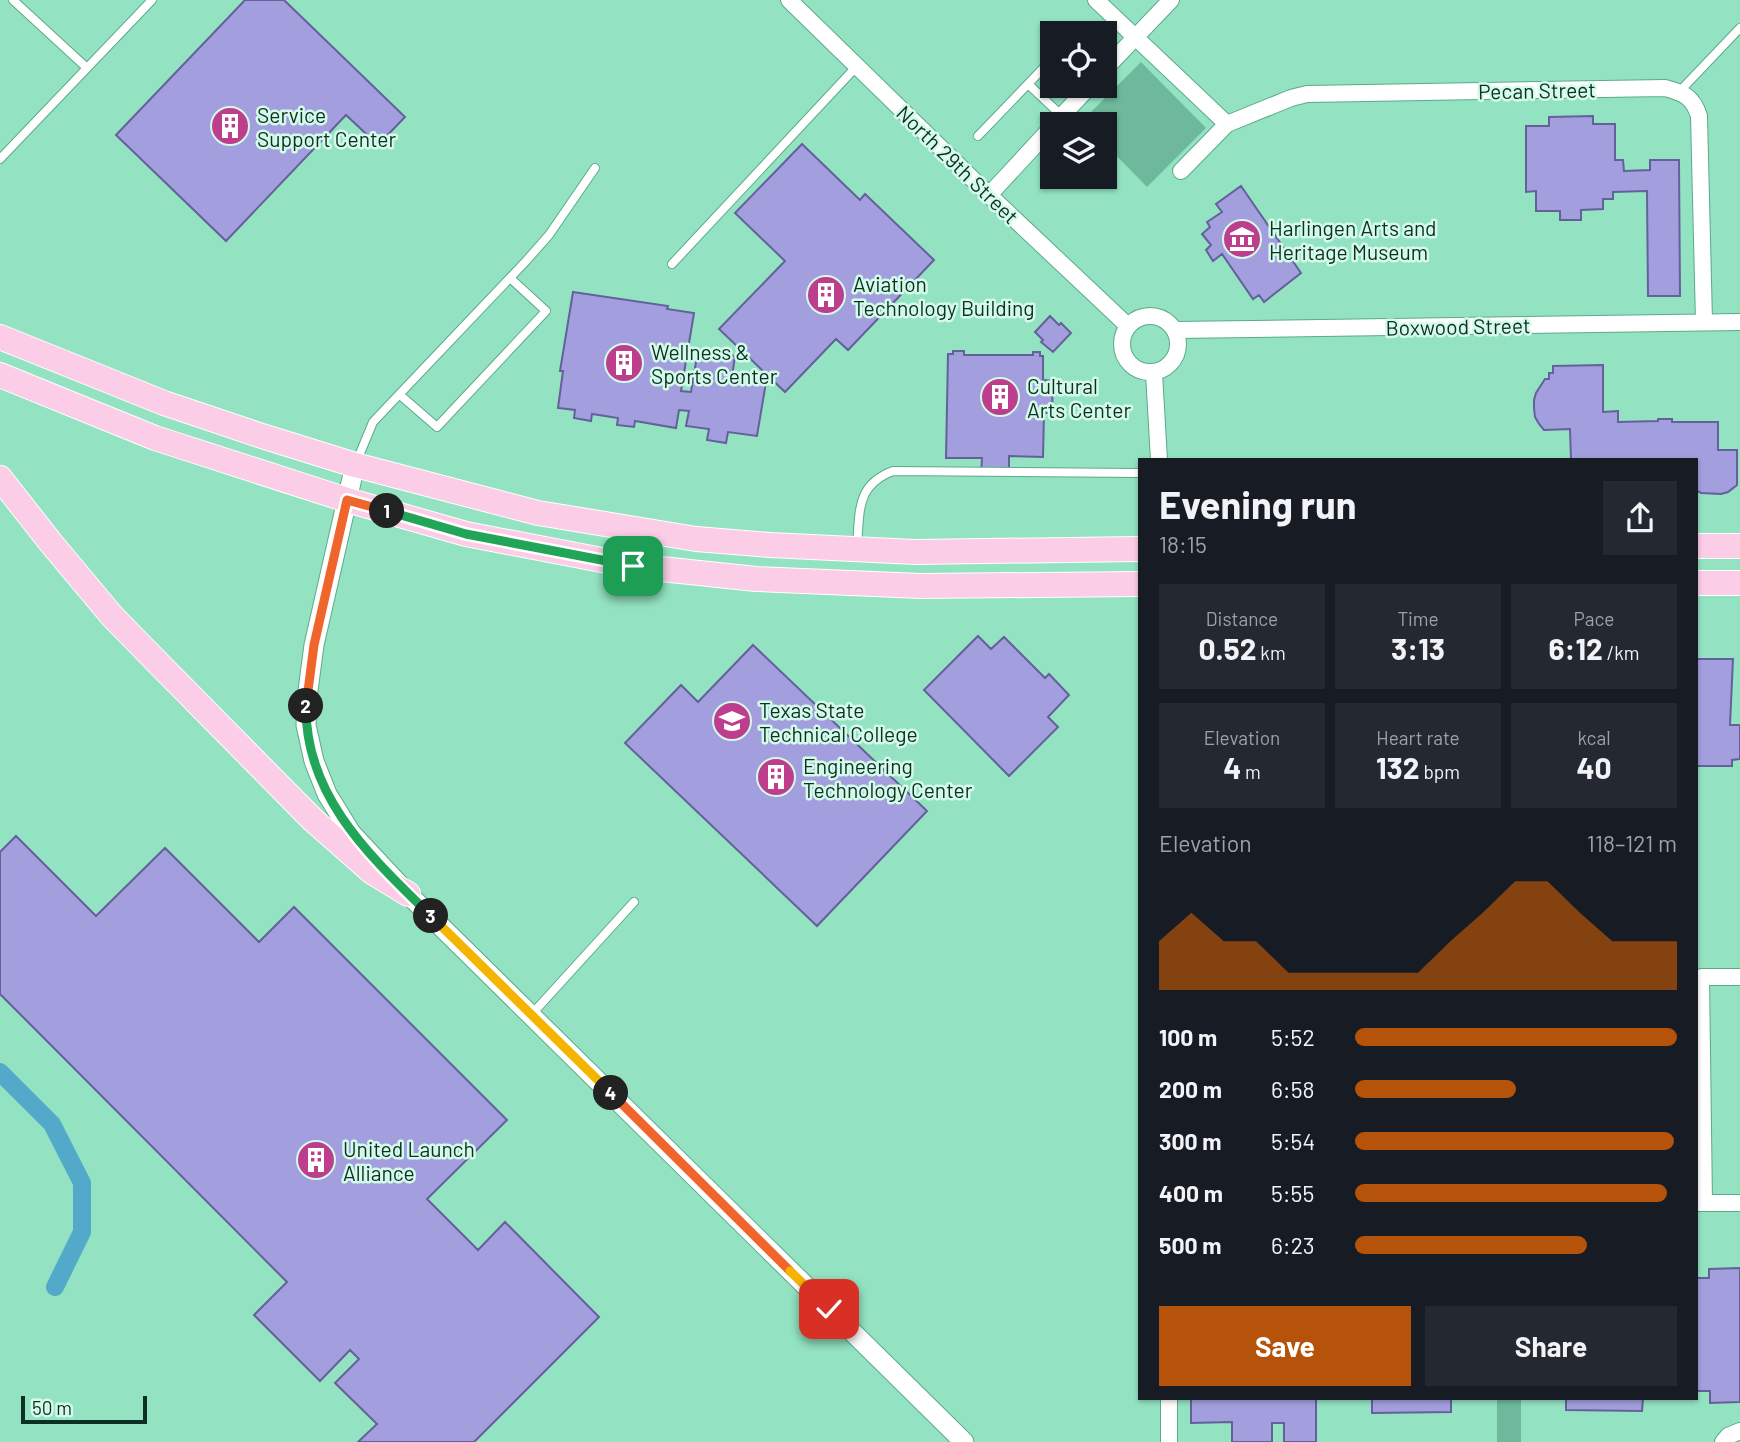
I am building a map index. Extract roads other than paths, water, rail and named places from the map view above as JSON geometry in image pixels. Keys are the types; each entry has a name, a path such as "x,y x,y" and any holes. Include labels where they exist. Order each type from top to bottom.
{"main road":[{"path":"0,337 164,403 262,436 355,465 555,516 696,539 770,545 915,552 1138,549"},
{"path":"0,375 155,438 347,500 466,534 633,566 742,578 921,586 1138,584"},
{"path":"0,478 112,616 159,664 313,820 372,872 408,894"},
{"path":"1698,546 1740,546"},
{"path":"1698,583 1740,583"}],"street":[{"name":"North 29th Street","path":"789,0 1128,326"},
{"path":"1096,0 1227,124"},
{"path":"1117,56 1171,0"},
{"name":"Pecan Street","path":"1181,171 1227,124 1307,94 1651,89 1679,92"},
{"path":"1679,92 1696,106 1699,116 1704,322"},
{"path":"1065,112 1079,98"},
{"path":"989,195 1040,139"},
{"path":"1153,316 1166,320 1175,330 1179,344 1176,357 1167,368 1154,373 1140,372 1129,364 1122,352 1122,338 1128,326 1139,318 1153,316"},
{"name":"Boxwood Street","path":"1175,330 1740,322"},
{"path":"1154,373 1159,458"},
{"path":"355,465 314,645 307,698 306,726 314,761 327,794 351,832 408,894 964,1442"},
{"path":"1740,976 1701,977 1700,1203 1740,1203"},
{"path":"1169,1400 1169,1442"},
{"path":"1723,1442 1728,1436 1740,1431"}],"lane":[{"path":"13,0 87,68"},
{"path":"0,159 152,0"},
{"path":"1679,92 1740,29"},
{"path":"671,264 857,66"},
{"path":"978,136 1040,72"},
{"path":"1028,84 1049,112"},
{"path":"355,465 373,422 549,235 595,168"},
{"path":"400,395 437,426 546,311 510,278"},
{"path":"857,549 863,495 880,476 894,471 1138,473"},
{"path":"531,1015 634,902"}],"waterway":[{"path":"0,1072 52,1124 82,1183 82,1232 55,1287"}],"place":[{"name":"Service Support Center","path":"230,126"},
{"name":"Harlingen Arts and Heritage Museum","path":"1242,239"},
{"name":"Aviation Technology Building","path":"826,295"},
{"name":"Wellness & Sports Center","path":"624,363"},
{"name":"Cultural Arts Center","path":"1000,397"},
{"name":"Texas State Technical College","path":"732,721"},
{"name":"Engineering Technology Center","path":"776,777"},
{"name":"United Launch Alliance","path":"316,1160"}]}
